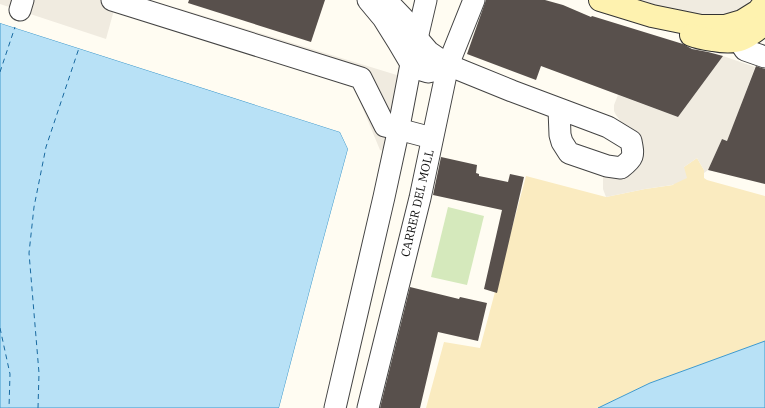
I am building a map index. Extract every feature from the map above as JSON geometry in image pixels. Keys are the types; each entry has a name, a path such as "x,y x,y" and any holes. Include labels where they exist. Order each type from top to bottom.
{"street":[{"path":"112,0 361,78 385,126 432,138"},
{"path":"368,0 383,18 398,42 403,69"},
{"path":"386,0 418,18 429,52 448,65 560,109"},
{"name":"CARRER DEL MOLL","path":"368,408 418,205 448,65 474,0"},
{"path":"600,0 652,16 701,26 725,26 742,21 758,11 765,2"},
{"path":"652,16 698,38 724,42 739,41 752,35 765,24"},
{"path":"335,408 384,197 403,69 418,18"},
{"path":"739,41 744,50 765,57"},
{"path":"403,69 418,69 428,72 438,70 448,65"}],"green space":[{"path":"448,207 484,216 467,285 431,277"}],"sand":[{"path":"697,158 704,170 704,178 707,180 765,196 765,341 650,383 598,408 426,408 444,342 480,348 526,176 606,197 673,185 684,167"}],"shaded area":[{"path":"0,0 128,0 168,13 178,8 400,76 390,152 380,150 353,85 114,10 106,39 0,4"},
{"path":"642,0 760,0 752,9 699,20"},
{"path":"723,56 755,67 728,141 722,139 708,170 704,173 704,170 697,158 684,167 687,178 672,185 606,197 603,189 603,175 643,154 641,139 636,132 622,123 614,111 614,105 618,95 678,117"}],"water":[{"path":"0,23 340,132 348,149 279,408 0,408"},
{"path":"765,341 765,408 598,408 650,383"}],"pier":[{"path":"0,21 341,131 350,149 317,268 281,408 279,408 348,149 340,132 0,23"}],"building":[{"path":"189,0 325,0 311,42 188,3"},
{"path":"486,0 545,0 563,5 591,17 592,16 683,44 692,49 723,56 678,117 541,66 536,80 467,54"},
{"path":"756,66 765,69 765,184 708,170 722,139 727,141"},
{"path":"441,157 477,165 476,173 479,174 479,176 508,182 510,174 524,177 497,293 484,289 502,210 433,195"},
{"path":"410,287 459,299 460,297 487,303 478,341 438,332 420,408 380,408"}],"ferry route":[{"path":"0,72 15,27"},
{"path":"38,408 39,373 29,253 34,207 46,147 79,48"},
{"path":"0,328 10,374 9,408"}]}
